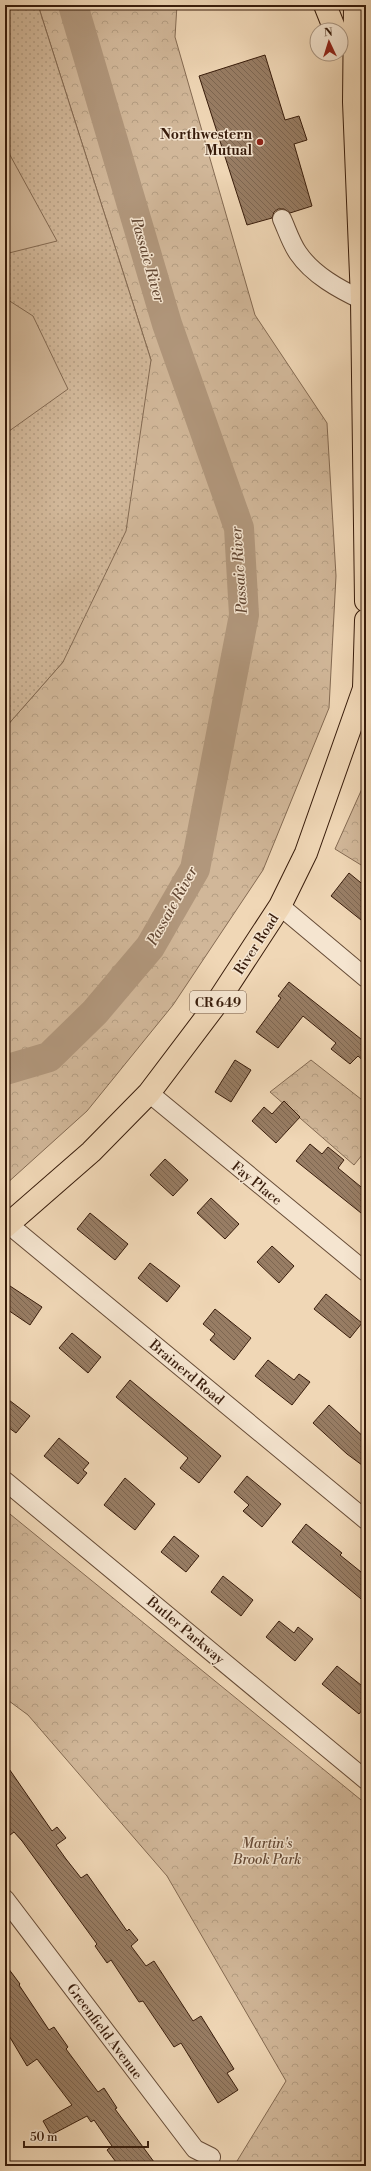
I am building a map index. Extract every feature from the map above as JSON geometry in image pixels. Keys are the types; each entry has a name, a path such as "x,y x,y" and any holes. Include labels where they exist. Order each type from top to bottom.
{"main road":[{"path":"325,5 332,22"},
{"path":"355,5 354,102 365,302 366,601"},
{"path":"342,62 354,102"},
{"name":"River Road","path":"7,1226 91,1152 149,1093 214,1007 280,906 306,853 361,716 365,687 366,620"}],"street":[{"path":"282,219 298,252 314,270 337,288 365,302"},
{"path":"280,906 366,978"},
{"name":"Fay Place","path":"149,1093 366,1272"},
{"name":"Brainerd Road","path":"7,1226 366,1520"},
{"name":"Butler Parkway","path":"5,1481 366,1780"},
{"name":"Greenfield Avenue","path":"5,1899 195,2149 211,2157"}],"green space":[{"path":"5,5 38,5 151,360 126,531 63,662 5,728"},
{"path":"38,5 177,5 175,37 255,315 327,423 336,576 329,708 263,870 173,1005 87,1111 5,1185 5,728 63,662 151,360"},
{"path":"5,146 57,241 5,254"},
{"path":"5,298 33,316 68,389 5,434"},
{"path":"365,782 366,783 366,868 335,849"},
{"path":"311,1060 366,1103 366,1150 354,1165 270,1092"},
{"name":"Martin's Brook Park","path":"5,1510 366,1804 366,2166 234,2166 286,2081 167,1876 28,1715 5,1698"}],"building":[{"name":"Northwestern Mutual","path":"265,55 285,120 299,116 307,140 294,144 312,206 290,213 284,209 278,209 274,212 272,218 247,225 199,76"},
{"path":"349,873 366,887 366,924 331,896"},
{"path":"289,982 366,1043 366,1063 358,1056 350,1064 331,1049 336,1043 303,1016 278,1048 256,1032 281,998 278,996"},
{"path":"235,1060 251,1070 231,1102 215,1092"},
{"path":"284,1101 300,1117 276,1143 252,1121 264,1107 272,1114"},
{"path":"310,1144 322,1154 328,1147 344,1160 338,1168 366,1191 366,1217 296,1161"},
{"path":"165,1159 188,1180 173,1196 150,1175"},
{"path":"211,1198 239,1224 225,1239 197,1213"},
{"path":"90,1213 128,1244 115,1260 77,1229"},
{"path":"272,1246 294,1266 279,1283 257,1262"},
{"path":"150,1263 180,1286 167,1302 138,1278"},
{"path":"10,1286 42,1307 30,1325 5,1308 5,1294"},
{"path":"326,1294 362,1323 350,1338 314,1309"},
{"path":"215,1309 251,1338 234,1360 210,1340 215,1334 203,1324"},
{"path":"72,1333 101,1357 88,1373 59,1348"},
{"path":"268,1360 294,1380 299,1374 310,1382 292,1405 255,1376"},
{"path":"130,1380 221,1456 199,1483 180,1468 188,1458 116,1397"},
{"path":"5,1397 30,1416 16,1433 5,1425"},
{"path":"329,1405 366,1439 366,1468 347,1454 313,1423"},
{"path":"59,1438 89,1463 83,1470 87,1473 78,1484 44,1456"},
{"path":"247,1476 281,1504 262,1527 243,1511 249,1505 234,1492"},
{"path":"125,1478 155,1504 135,1530 104,1505"},
{"path":"306,1524 342,1553 340,1555 366,1576 366,1603 292,1542"},
{"path":"174,1536 199,1556 186,1572 161,1552"},
{"path":"223,1576 253,1600 241,1616 211,1592"},
{"path":"279,1621 294,1633 298,1627 313,1639 295,1661 266,1637"},
{"path":"337,1666 366,1689 366,1705 359,1714 322,1684"},
{"path":"5,1763 52,1831 57,1827 66,1838 56,1845 66,1859 81,1878 87,1874 127,1931 129,1929 138,1940 131,1946 146,1966 154,1961 193,2021 201,2016 234,2069 227,2073 238,2090 218,2103 181,2043 174,2047 143,2001 139,2002 111,1960 107,1963 95,1946 97,1944 22,1841 14,1832 10,1835 5,1828"},
{"path":"5,1964 20,1984 19,1985 49,2030 54,2027 68,2047 66,2049 98,2092 104,2088 117,2108 115,2109 157,2166 119,2166 107,2150 112,2146 94,2120 91,2122 87,2116 51,2135 43,2121 72,2105 37,2059 27,2066 5,2029"}],"waterway":[{"name":"Passaic River","path":"5,1070 49,1057 95,1012 150,947 195,869 244,615 239,528 167,324 73,5"}],"place":[{"name":"Northwestern Mutual","path":"260,142"}]}
